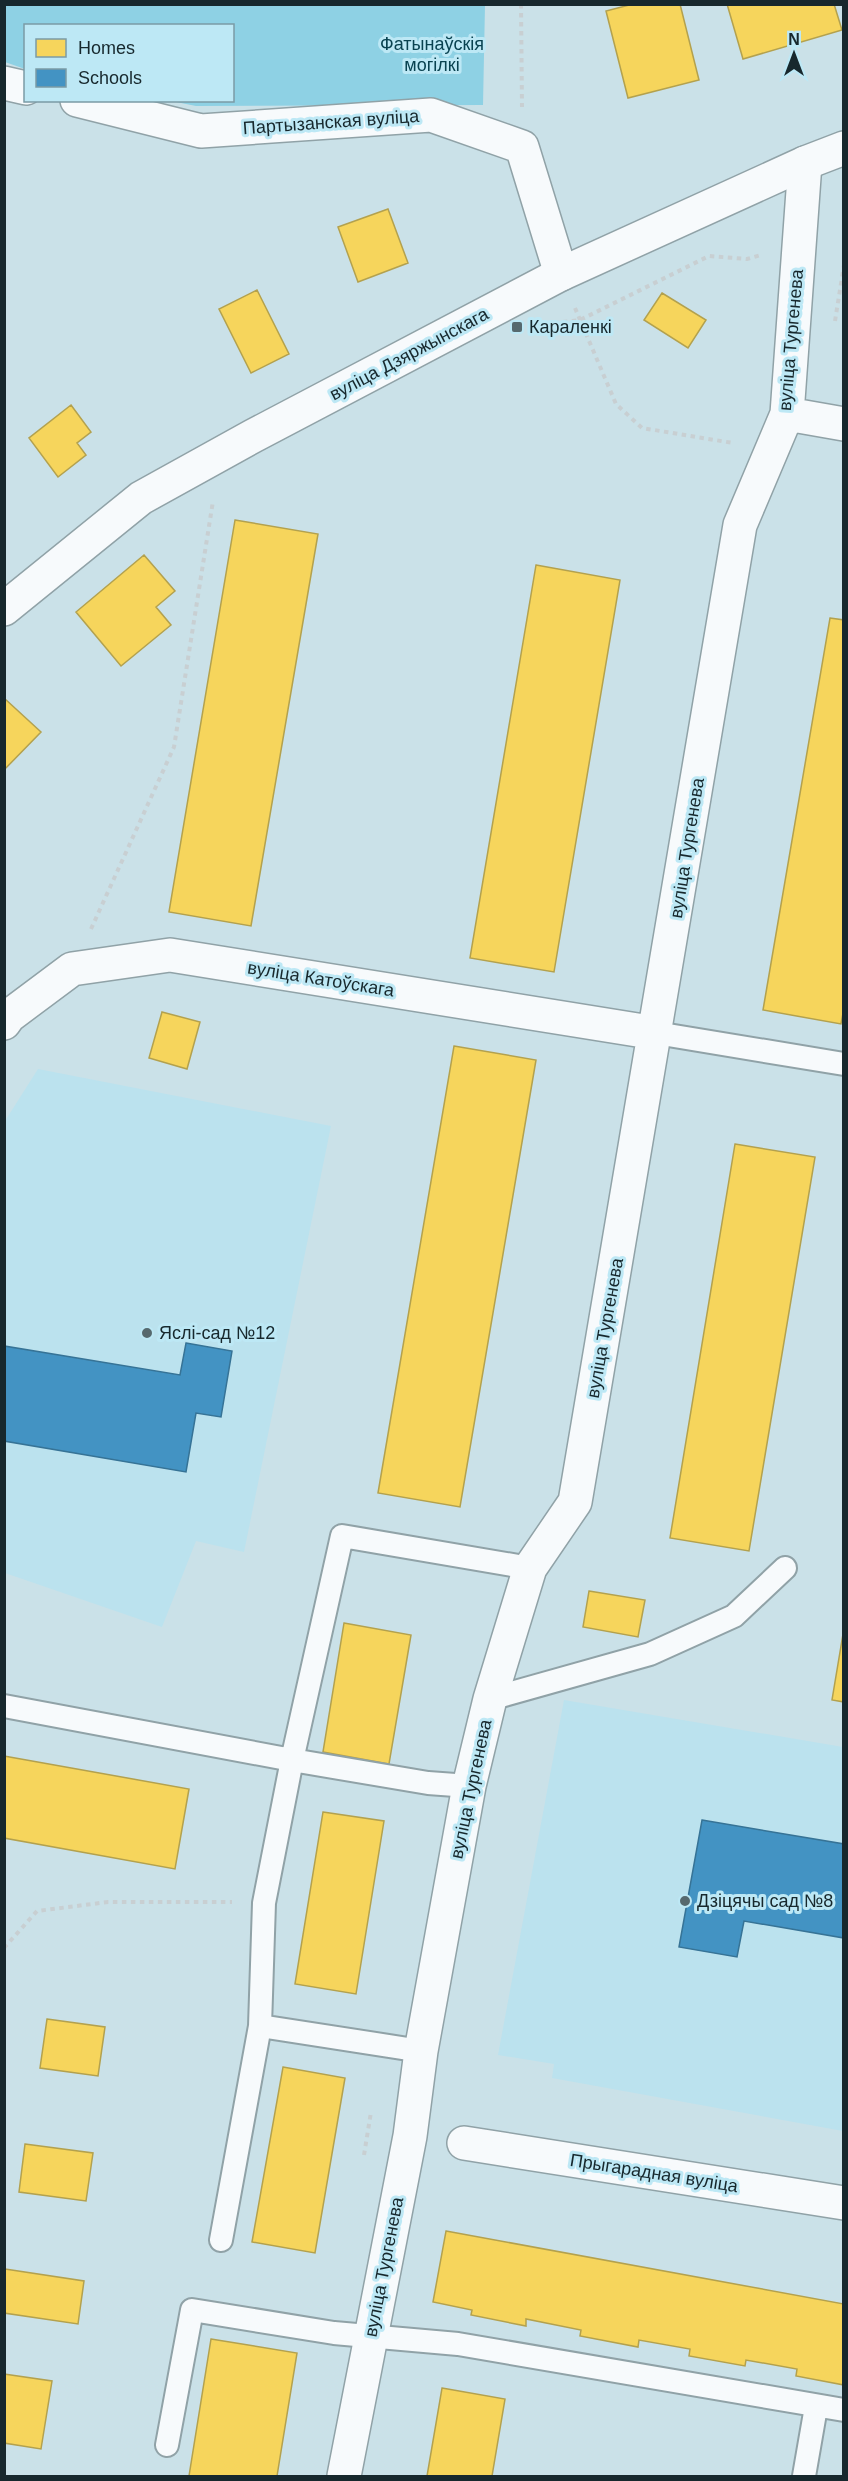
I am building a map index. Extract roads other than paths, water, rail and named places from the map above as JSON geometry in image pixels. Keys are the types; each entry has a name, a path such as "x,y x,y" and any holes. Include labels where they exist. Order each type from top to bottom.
{"street":[{"path":"4,83 24,88"},
{"name":"Партызанская вуліца","path":"85,102 201,131 431,115 522,147 561,274"},
{"name":"вуліца Дзяржынскага","path":"4,609 141,498 253,436 561,274 843,148"},
{"name":"вуліца Тургенева","path":"344,2476 410,2136 421,2050 469,1786 490,1699 530,1568 575,1502 740,525 787,414 805,164"},
{"path":"787,414 843,424"},
{"name":"вуліца Катоўскага","path":"4,1023 9,1016 72,969 170,955 656,1033"},
{"name":"Прыгарадная вуліца","path":"464,2143 843,2203"}],"lane":[{"path":"656,1033 843,1064"},
{"path":"221,2240 260,2026 264,1903 291,1760 342,1536 530,1568"},
{"path":"490,1699 650,1654 734,1616 785,1568"},
{"path":"4,1706 291,1760 428,1783 469,1786"},
{"path":"260,2026 421,2050"},
{"path":"167,2445 192,2310 334,2333 458,2344 843,2410"},
{"path":"804,2476 816,2407"}],"place":[{"name":"Караленкі","path":"517,327"},
{"name":"Яслі-сад №12","path":"147,1333"},
{"name":"Дзіцячы сад №8","path":"685,1901"}],"park label":[{"name":"Фатынаўскія могілкі","path":"432,54"}]}
